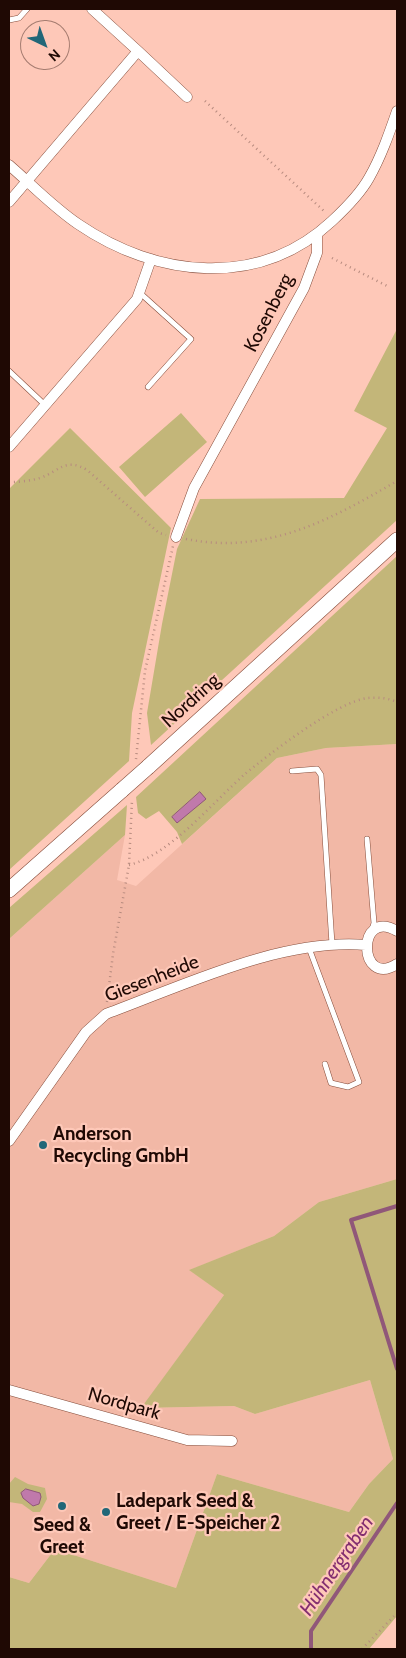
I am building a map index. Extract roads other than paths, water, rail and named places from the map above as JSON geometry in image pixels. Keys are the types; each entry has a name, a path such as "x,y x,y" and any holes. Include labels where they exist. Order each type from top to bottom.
{"main road":[{"name":"Nordring","path":"9,890 122,790 142,763 397,540"}],"street":[{"path":"92,9 187,96"},
{"path":"9,202 138,52"},
{"path":"9,165 77,224 111,243 151,259 193,268 218,269 241,267 262,262 296,248 317,235 356,196 369,178 397,111"},
{"name":"Kosenberg","path":"176,538 194,488 304,288 317,252 317,235"},
{"path":"9,446 137,299 151,259"},
{"path":"397,931 382,928 371,933 366,945 368,958 373,964 386,968 397,964"},
{"name":"Giesenheide","path":"10,1138 86,1032 106,1014 246,963 332,944 366,945"},
{"name":"Nordpark","path":"9,1390 187,1440 232,1441"}],"lane":[{"path":"9,20 19,18 27,9"},
{"path":"140,293 191,339 148,387"},
{"path":"9,371 45,405"},
{"path":"292,771 317,769 321,774 332,944"},
{"path":"367,839 374,923 371,933"},
{"path":"309,948 359,1082 348,1087 331,1083 325,1064"}],"waterway":[{"name":"Hühnergraben","path":"397,1206 351,1220 397,1369"},
{"name":"Hühnergraben","path":"311,1649 311,1631 397,1503"}],"place":[{"name":"Anderson Recycling GmbH","path":"43,1145"},
{"name":"Seed & Greet","path":"62,1506"},
{"name":"Ladepark Seed & Greet / E-Speicher 2","path":"106,1512"}]}
